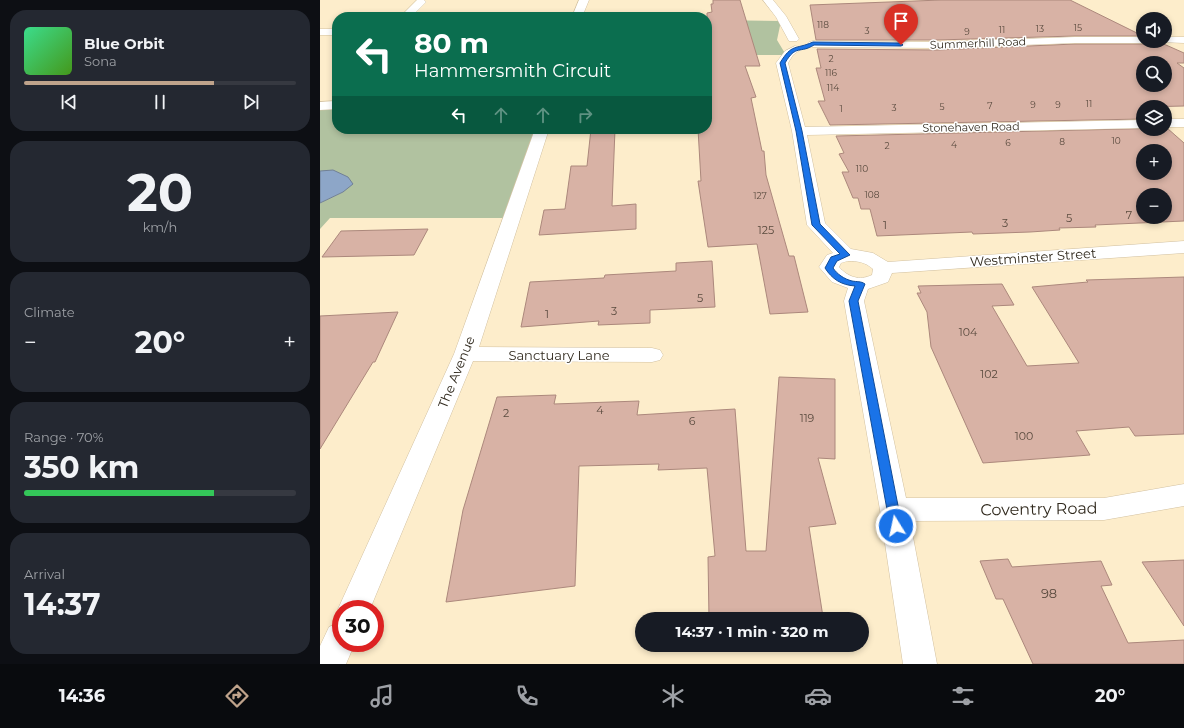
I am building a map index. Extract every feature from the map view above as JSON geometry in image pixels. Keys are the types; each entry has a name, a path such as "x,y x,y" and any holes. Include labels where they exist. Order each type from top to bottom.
{"street":[{"path":"579,12 584,0"},
{"path":"769,0 781,0"},
{"path":"769,0 781,16 794,44 782,63 799,131 816,225 846,255"},
{"path":"410,12 421,2"},
{"path":"320,32 332,32"},
{"name":"Summerhill Road","path":"794,44 807,47 813,44 937,45 1075,40 1136,40"},
{"path":"1172,40 1184,40"},
{"path":"320,106 332,105"},
{"path":"1172,123 1184,123"},
{"name":"Stonehaven Road","path":"799,131 1136,124"},
{"name":"The Avenue","path":"358,600 465,354 540,134"},
{"name":"Westminster Street","path":"883,268 1184,247"},
{"path":"846,255 869,257 878,262 883,268 880,278 872,283 860,284 849,283 835,276 829,268 834,259 846,255"},
{"path":"860,284 854,301 894,510 920,664"},
{"name":"Sanctuary Lane","path":"465,354 652,355"},
{"name":"Coventry Road","path":"894,510 1104,509 1184,495"},
{"path":"329,664 335,652"}],"green space":[{"path":"712,20 781,21 777,40 786,55 712,55"},
{"path":"332,106 332,134 540,134 504,218 330,218 320,229 320,203 343,192 348,177 320,172 320,108"}],"water":[{"path":"333,170 348,177 353,184 343,192 320,203 320,171"}],"building":[{"path":"713,0 740,0 760,66 745,66 756,97 751,98 762,151 764,151 766,175 789,256 794,256 808,312 770,314 757,244 708,247 698,181 701,181 698,134 712,134 711,4 713,4"},
{"path":"941,0 1070,0 1136,33 1136,36 1075,36 937,40 816,40 810,5"},
{"path":"1075,44 1136,44 1136,48 1172,48 1184,53 1184,63 1177,63 1184,68 1184,106 1172,106 1172,100 1136,100 1136,119 830,125 818,101 825,101 816,68 821,68 817,49 937,50"},
{"path":"1136,129 1136,136 1172,136 1172,132 1184,143 1184,221 1172,222 1172,188 1136,188 1136,223 1095,225 1096,227 1059,228 1060,230 1030,232 973,234 972,232 877,236 870,209 861,209 858,198 853,198 842,172 849,172 839,154 844,153 836,136"},
{"path":"590,134 615,134 612,206 636,204 636,229 539,235 544,210 565,209 571,166 587,166"},
{"path":"428,229 414,255 322,257 341,231"},
{"path":"712,261 715,307 650,310 650,323 598,325 599,321 521,327 530,282 604,278 605,275 676,271 676,263"},
{"path":"1184,277 1184,434 1135,436 1129,427 1076,431 1090,455 983,463 931,347 927,312 917,293 921,293 918,286 1002,284 1014,305 992,306 1027,366 1079,363 1032,287 1088,282 1086,280"},
{"path":"398,312 375,362 373,362 320,449 320,316"},
{"path":"779,377 835,379 835,459 818,458 836,524 809,527 822,612 709,612 708,557 715,556 707,468 658,470 659,464 579,466 575,586 446,602 463,510 497,397 556,395 554,404 639,401 637,415 735,409 746,551 766,551"},
{"path":"1008,559 1012,567 1101,561 1112,585 1101,586 1128,643 1184,640 1184,664 1033,664 1003,599 996,599 980,561"},
{"path":"1184,560 1184,626 1142,562"}],"route":[{"path":"896,526 854,301 860,284 849,283 835,276 829,268 834,259 846,255 816,225 799,131 782,63 789,52 795,48 803,49 812,46 813,44 863,43 901,45"}]}
